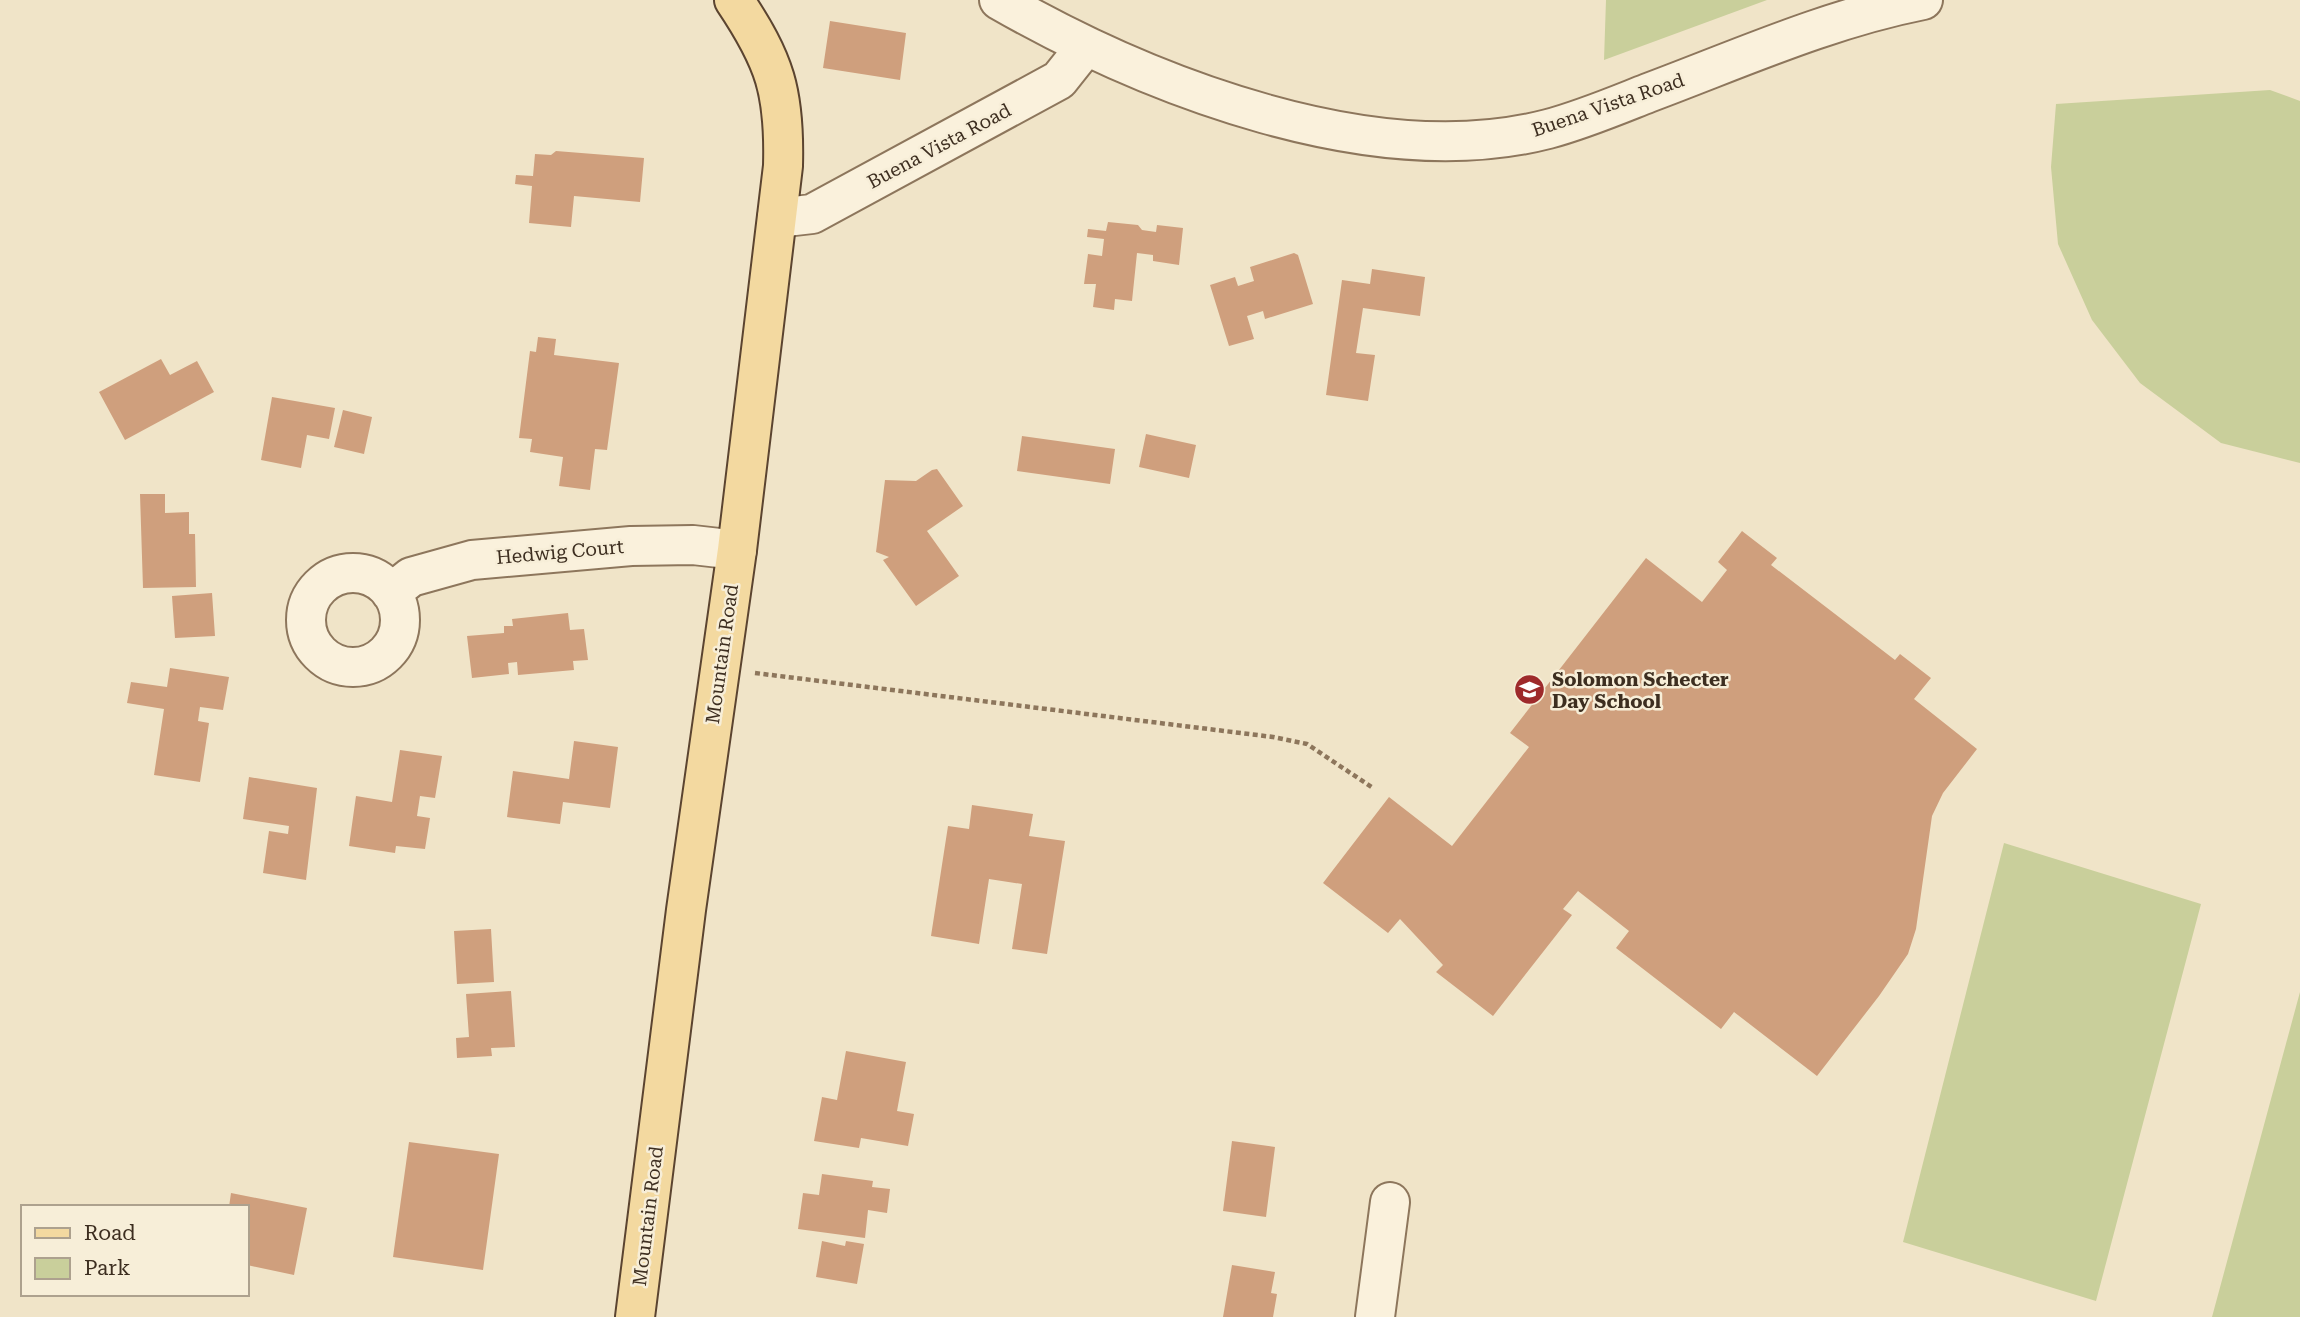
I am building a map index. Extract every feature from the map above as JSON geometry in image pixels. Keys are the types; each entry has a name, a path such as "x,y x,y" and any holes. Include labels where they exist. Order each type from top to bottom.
{"main road":[{"name":"Mountain Road","path":"635,1317 686,910 737,551 783,166 784,131 775,75 765,48 734,0"}],"street":[{"name":"Buena Vista Road","path":"999,0 1086,47 1184,87 1308,124 1347,132 1432,141 1492,138 1548,129 1803,32 1856,15 1923,0"},
{"name":"Buena Vista Road","path":"777,218 812,214 1006,110 1059,80 1086,47"},
{"name":"Hedwig Court","path":"391,593 411,577 472,560 631,546 693,545 737,551"},
{"path":"1375,1317 1390,1202"}],"path":[{"path":"750,673 1273,737 1307,744 1373,788"}],"green space":[{"path":"1606,0 1767,0 1604,60"},
{"path":"2270,90 2300,101 2300,463 2221,443 2140,383 2092,320 2058,244 2051,167 2056,104"},
{"path":"2004,843 2201,904 2096,1301 1903,1242"},
{"path":"2300,992 2300,1317 2212,1317"}],"building":[{"path":"830,21 906,33 900,80 823,68"},
{"path":"556,151 644,158 640,202 574,196 571,227 529,223 532,186 515,184 516,175 533,176 535,154 551,155"},
{"path":"1108,222 1138,225 1142,230 1156,232 1157,225 1183,228 1179,265 1153,261 1153,255 1137,253 1132,301 1115,299 1114,310 1093,307 1096,284 1084,284 1088,254 1102,256 1104,239 1087,237 1088,229 1106,231"},
{"path":"1294,253 1298,255 1313,304 1265,319 1263,311 1247,316 1254,339 1229,346 1210,285 1235,277 1238,286 1254,281 1250,267"},
{"path":"1372,269 1425,277 1420,316 1363,308 1356,353 1375,355 1368,401 1326,395 1342,280 1370,284"},
{"path":"538,337 556,339 554,355 619,363 607,450 595,449 590,490 559,486 563,457 530,452 532,439 519,438 530,351 536,352"},
{"path":"161,359 170,375 197,361 214,392 125,440 99,392"},
{"path":"272,397 335,408 329,439 307,435 301,468 261,460"},
{"path":"343,410 372,417 364,454 334,447"},
{"path":"1146,434 1196,445 1189,478 1139,467"},
{"path":"1022,436 1115,449 1110,484 1017,471"},
{"path":"937,469 963,506 927,531 959,576 916,606 883,560 889,557 876,552 885,480 916,481"},
{"path":"140,494 165,494 165,513 189,512 189,534 195,534 196,587 143,588"},
{"path":"1742,531 1777,558 1771,565 1895,660 1900,654 1931,678 1914,699 1977,749 1943,793 1932,816 1916,929 1908,954 1817,1076 1734,1012 1721,1029 1616,948 1629,931 1578,891 1563,909 1572,915 1493,1016 1436,972 1443,965 1400,919 1388,933 1323,883 1389,797 1452,846 1529,747 1510,733 1646,558 1702,602 1727,570 1718,562"},
{"path":"212,593 215,636 175,638 172,596"},
{"path":"568,613 570,630 584,629 588,660 573,661 574,670 518,675 517,662 508,663 509,674 472,678 467,636 504,633 504,626 513,626 512,619"},
{"path":"170,668 229,677 223,710 200,707 198,721 209,723 200,782 154,775 164,709 127,703 131,682 167,687"},
{"path":"574,741 618,747 610,808 563,802 560,824 507,817 513,771 569,779"},
{"path":"400,750 442,756 435,798 420,796 417,816 430,818 425,849 396,846 395,853 349,846 356,796 392,802"},
{"path":"249,777 317,788 306,880 263,873 269,831 288,834 289,826 243,819"},
{"path":"972,805 1033,814 1029,836 1065,841 1047,954 1012,949 1022,884 989,879 979,944 931,936 948,826 969,829"},
{"path":"491,929 494,982 457,984 454,931"},
{"path":"511,991 515,1047 491,1048 492,1056 457,1058 456,1038 469,1037 466,994"},
{"path":"846,1051 906,1062 897,1111 914,1114 908,1146 861,1138 859,1148 814,1141 822,1097 837,1100"},
{"path":"1232,1141 1275,1147 1266,1217 1223,1211"},
{"path":"409,1142 499,1154 483,1270 393,1257"},
{"path":"822,1174 873,1181 872,1187 890,1189 887,1213 868,1210 865,1238 798,1229 803,1193 819,1195"},
{"path":"231,1193 307,1208 294,1275 248,1265 248,1205 229,1205"},
{"path":"822,1241 845,1246 846,1241 864,1244 857,1284 816,1277"},
{"path":"1232,1265 1275,1272 1271,1293 1277,1294 1273,1317 1223,1317"}],"place":[{"name":"Solomon Schecter Day School","path":"1529,690"}]}
